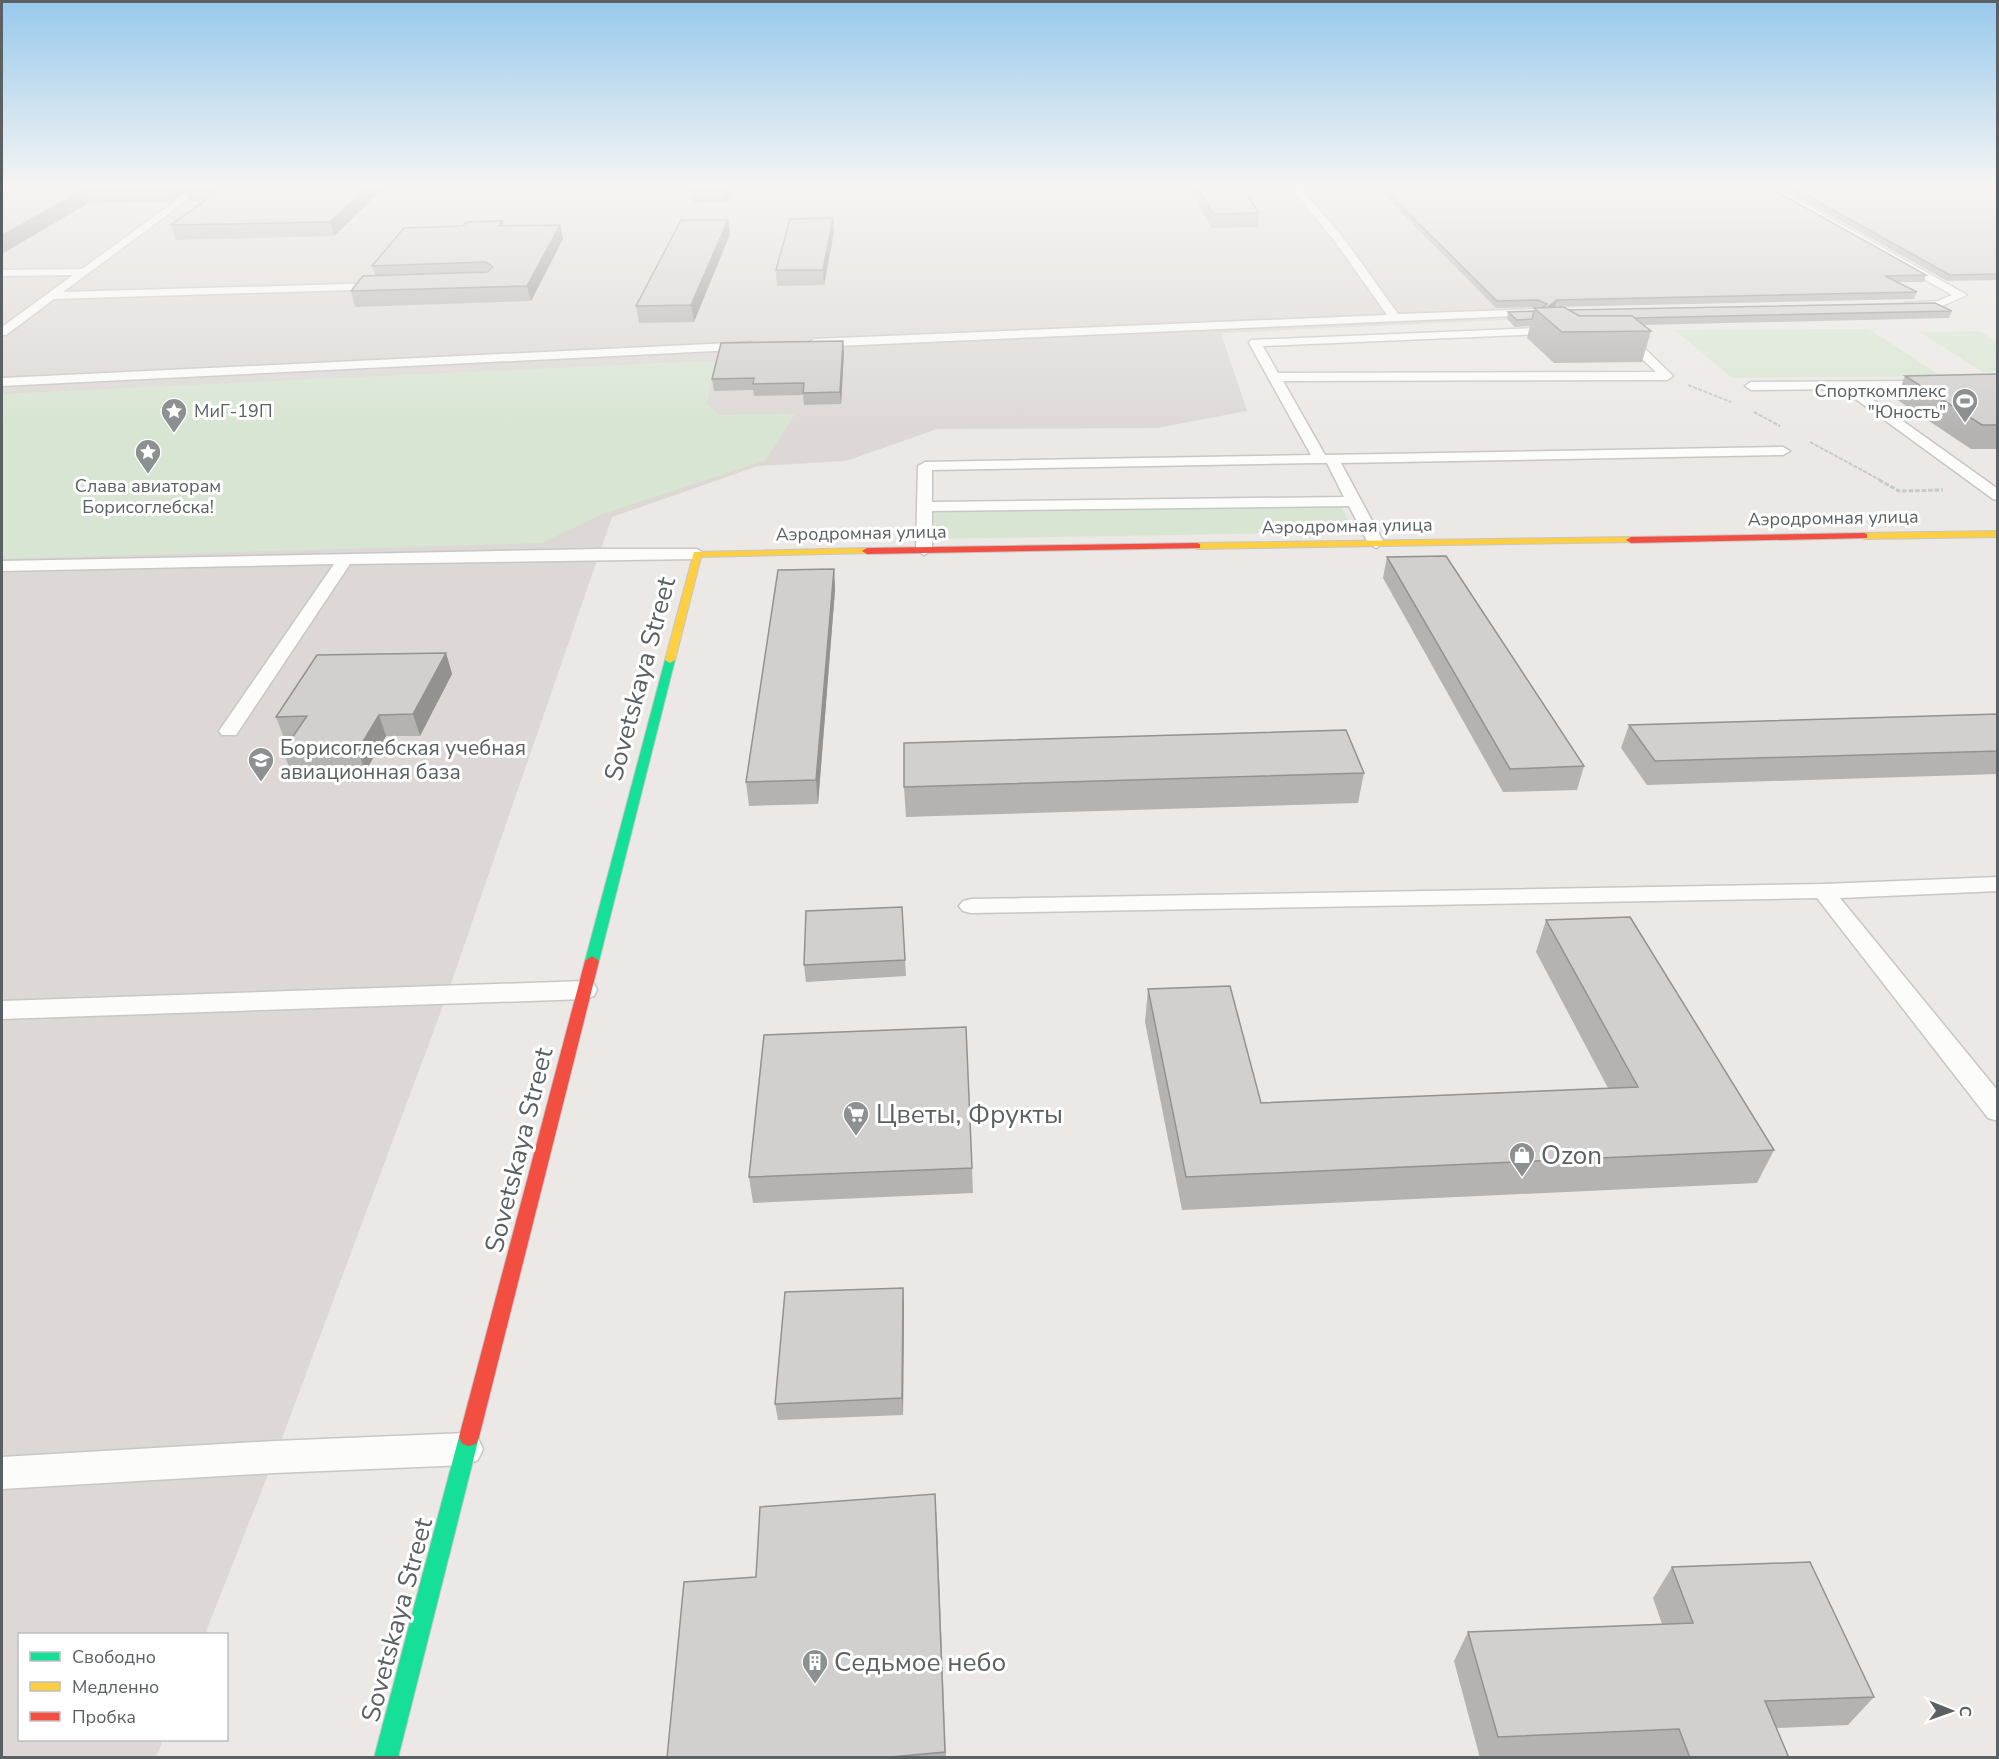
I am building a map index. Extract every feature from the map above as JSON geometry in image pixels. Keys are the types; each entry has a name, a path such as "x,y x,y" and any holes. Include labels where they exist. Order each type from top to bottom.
{"street":[{"name":"Аэродромная улица","path":"698,554 1998,534"},
{"name":"Sovetskaya Street","path":"386,1758 698,554"}],"lane":[{"path":"2,332 90,268"},
{"path":"1359,268 1395,318"},
{"path":"1893,305 1940,304 1961,295 1913,268"},
{"path":"2,273 85,272"},
{"path":"51,296 394,286"},
{"path":"802,344 1537,312"},
{"path":"1376,543 1354,501 1326,460 1255,343 1560,331 1571,340"},
{"path":"1606,340 1629,340 1667,376"},
{"path":"2,382 766,345"},
{"path":"1274,377 1667,376"},
{"path":"1751,386 1938,385"},
{"path":"1844,386 1993,493"},
{"path":"924,550 925,466 1783,451"},
{"path":"924,507 1354,501"},
{"path":"2,566 346,558 698,554"},
{"path":"229,731 346,558"},
{"path":"972,906 1823,891 1998,884"},
{"path":"1823,891 1998,1111"},
{"path":"2,1010 585,990"},
{"path":"2,1473 275,1457 466,1449"}],"path":[{"path":"1667,376 1736,405"},
{"path":"1746,409 1787,430"},
{"path":"1807,441 1899,491 1970,490 1993,493"}],"shaded area":[{"name":"Борисоглебская учебная авиационная база","path":"2,268 1494,268 1550,318 1221,333 1247,411 1157,428 937,429 846,461 758,466 612,517 447,995 275,1457 205,1633 18,1633 18,1741 163,1741 156,1757 2,1758"}],"green space":[{"path":"1869,329 1941,376 1732,378 1675,330"},
{"path":"1980,331 1997,342 1997,372 1983,372 1919,332"},
{"path":"715,362 707,404 719,415 795,414 765,461 602,514 542,543 2,559 2,394"},
{"path":"1341,506 1354,532 934,539 934,512"}],"building":[{"path":"492,268 537,268 527,286 351,291 363,276 487,272"},
{"path":"656,268 707,268 691,305 636,306"},
{"path":"777,268 823,268 823,270 776,270"},
{"path":"1464,268 1914,268 1926,275 1885,276 1917,292 1557,300 1549,306 1551,307 1542,308 1547,304 1538,300 1497,301"},
{"path":"1938,268 1998,268 1998,274 1950,275"},
{"path":"1935,303 1952,311 1635,318 1632,316 1579,316 1569,310"},
{"path":"1564,307 1579,316 1632,316 1651,331 1562,332 1534,308"},
{"path":"1534,311 1532,319 1517,320 1508,312"},
{"path":"843,341 840,392 803,393 804,383 753,384 754,378 712,379 721,343"},
{"path":"1998,374 1998,425 1982,425 1905,376"},
{"path":"1446,556 1584,766 1510,769 1387,557"},
{"path":"834,569 816,780 746,782 778,570"},
{"path":"446,653 413,714 379,715 358,750 283,751 307,716 276,717 317,655"},
{"path":"1998,714 1998,751 1655,761 1629,725"},
{"path":"1346,730 1364,773 904,787 904,743"},
{"path":"902,907 905,960 804,965 806,911"},
{"path":"1630,917 1774,1150 1186,1177 1148,989 1230,986 1261,1103 1638,1087 1546,920"},
{"path":"966,1027 972,1168 749,1177 764,1035"},
{"path":"903,1288 902,1398 775,1404 785,1292"},
{"name":"Седьмое небо","path":"935,1494 945,1752 880,1758 667,1758 684,1582 756,1577 760,1507"},
{"path":"1810,1562 1874,1697 1765,1701 1789,1758 1690,1758 1679,1729 1498,1737 1468,1632 1693,1623 1672,1567"}],"traffic: fast":[{"path":"592,961 670,660"},
{"path":"386,1758 469,1437"}],"traffic: slow":[{"path":"1864,536 1998,534"},
{"path":"1197,546 1631,540"},
{"path":"670,660 697,554 867,551"}],"traffic: jam":[{"path":"1631,540 1864,536"},
{"path":"867,551 1197,546"},
{"path":"469,1437 592,961"}],"place":[{"name":"Спорткомплекс \"Юность\"","path":"1965,424"},
{"name":"МиГ-19П","path":"174,434"},
{"name":"Слава авиаторам Борисоглебска!","path":"148,475"},
{"name":"Борисоглебская учебная авиационная база","path":"261,783"},
{"name":"Цветы, Фрукты","path":"856,1137"},
{"name":"Ozon","path":"1522,1178"},
{"name":"Седьмое небо","path":"815,1685"}]}
